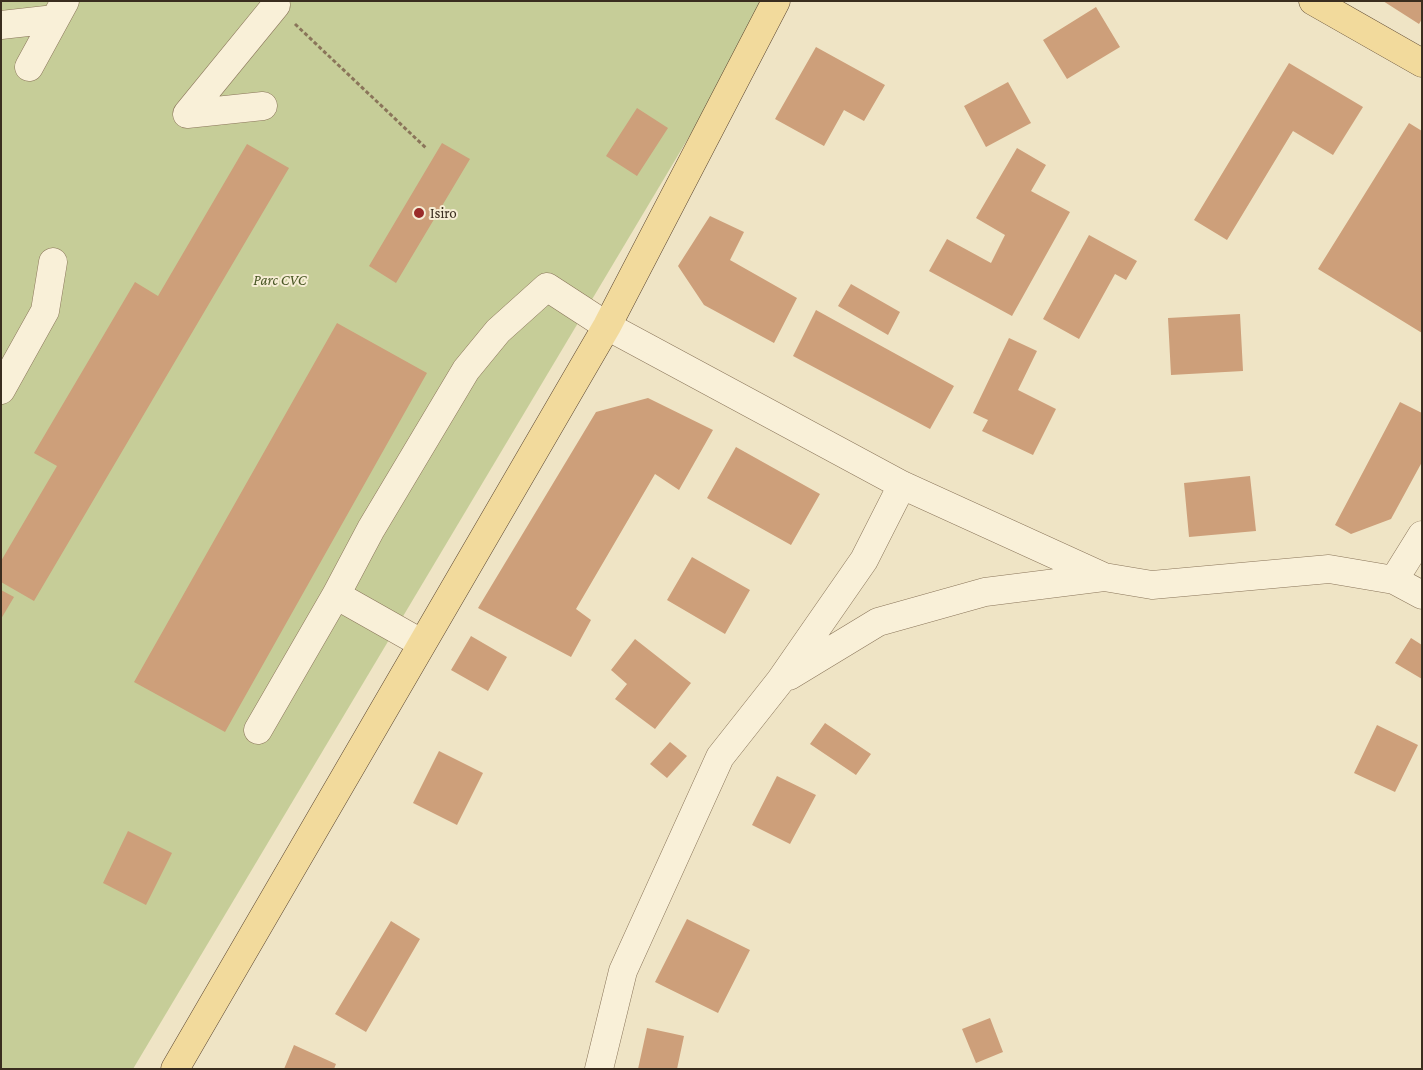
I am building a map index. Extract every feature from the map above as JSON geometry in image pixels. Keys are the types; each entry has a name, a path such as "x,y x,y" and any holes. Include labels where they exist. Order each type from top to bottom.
{"main road":[{"path":"175,1069 607,326 776,1"},
{"path":"1313,1 1422,63"}],"street":[{"path":"264,106 187,114 276,5"},
{"path":"1,25 60,10"},
{"path":"29,67 60,10"},
{"path":"1,390 45,311 53,262"},
{"path":"258,730 336,595 371,529 466,370 498,332 547,287 607,326 902,485 1104,577"},
{"path":"599,1069 623,971 720,757 780,681 864,560 902,485"},
{"path":"1394,580 1422,536"},
{"path":"780,681 878,622 985,592 1104,577 1152,584 1329,569 1394,580 1422,594"},
{"path":"336,595 421,643"}],"path":[{"path":"276,5 427,149"}],"green space":[{"name":"Parc CVC","path":"1,1 770,1 133,1069 1,1069"}],"building":[{"path":"1383,1 1422,1 1422,19 1419,24"},
{"path":"1096,7 1120,47 1067,79 1043,40"},
{"path":"816,47 885,85 864,121 844,110 824,146 775,119"},
{"path":"1289,63 1363,107 1333,155 1293,131 1227,240 1194,220"},
{"path":"1008,82 1031,123 986,147 964,106"},
{"path":"637,108 668,128 637,176 606,156"},
{"path":"1409,123 1422,131 1422,333 1318,269"},
{"name":"Isiro","path":"442,143 470,159 396,283 369,266"},
{"path":"247,144 289,168 34,601 1,582 1,561 57,466 34,453 135,282 158,296"},
{"path":"1017,148 1046,165 1031,191 1070,212 1012,316 929,271 947,239 991,263 1005,235 976,218"},
{"path":"710,216 744,232 730,260 797,298 774,343 704,305 678,266"},
{"path":"1089,235 1137,261 1126,280 1115,274 1079,339 1043,319"},
{"path":"851,284 900,312 888,335 838,306"},
{"path":"816,310 954,386 930,429 793,356"},
{"path":"1240,314 1243,371 1171,375 1168,318"},
{"path":"337,323 427,373 225,732 134,682"},
{"path":"1009,338 1037,351 1018,390 1056,409 1033,455 982,431 988,420 973,413"},
{"path":"648,398 713,430 679,490 655,474 576,609 591,620 571,657 478,608 596,412"},
{"path":"1400,402 1422,413 1422,462 1391,519 1351,534 1335,525"},
{"path":"736,447 820,494 791,545 707,498"},
{"path":"1250,476 1256,531 1189,537 1184,483"},
{"path":"692,557 750,590 725,634 667,600"},
{"path":"1,590 14,597 1,619"},
{"path":"471,636 507,657 488,691 451,670"},
{"path":"1411,638 1422,645 1422,679 1395,663"},
{"path":"635,639 691,683 655,729 615,699 627,684 611,670"},
{"path":"825,723 871,754 856,775 810,744"},
{"path":"1377,725 1418,745 1395,792 1354,773"},
{"path":"670,742 687,756 667,778 650,764"},
{"path":"439,751 483,773 457,825 413,803"},
{"path":"777,776 816,795 790,844 752,825"},
{"path":"128,831 172,853 146,905 103,883"},
{"path":"687,919 750,950 718,1013 655,982"},
{"path":"391,921 420,939 366,1032 335,1014"},
{"path":"990,1018 1003,1052 976,1063 962,1029"},
{"path":"647,1028 684,1036 677,1069 638,1069"},
{"path":"294,1045 336,1064 334,1069 284,1069"}],"place":[{"name":"Isiro","path":"419,213"}]}
